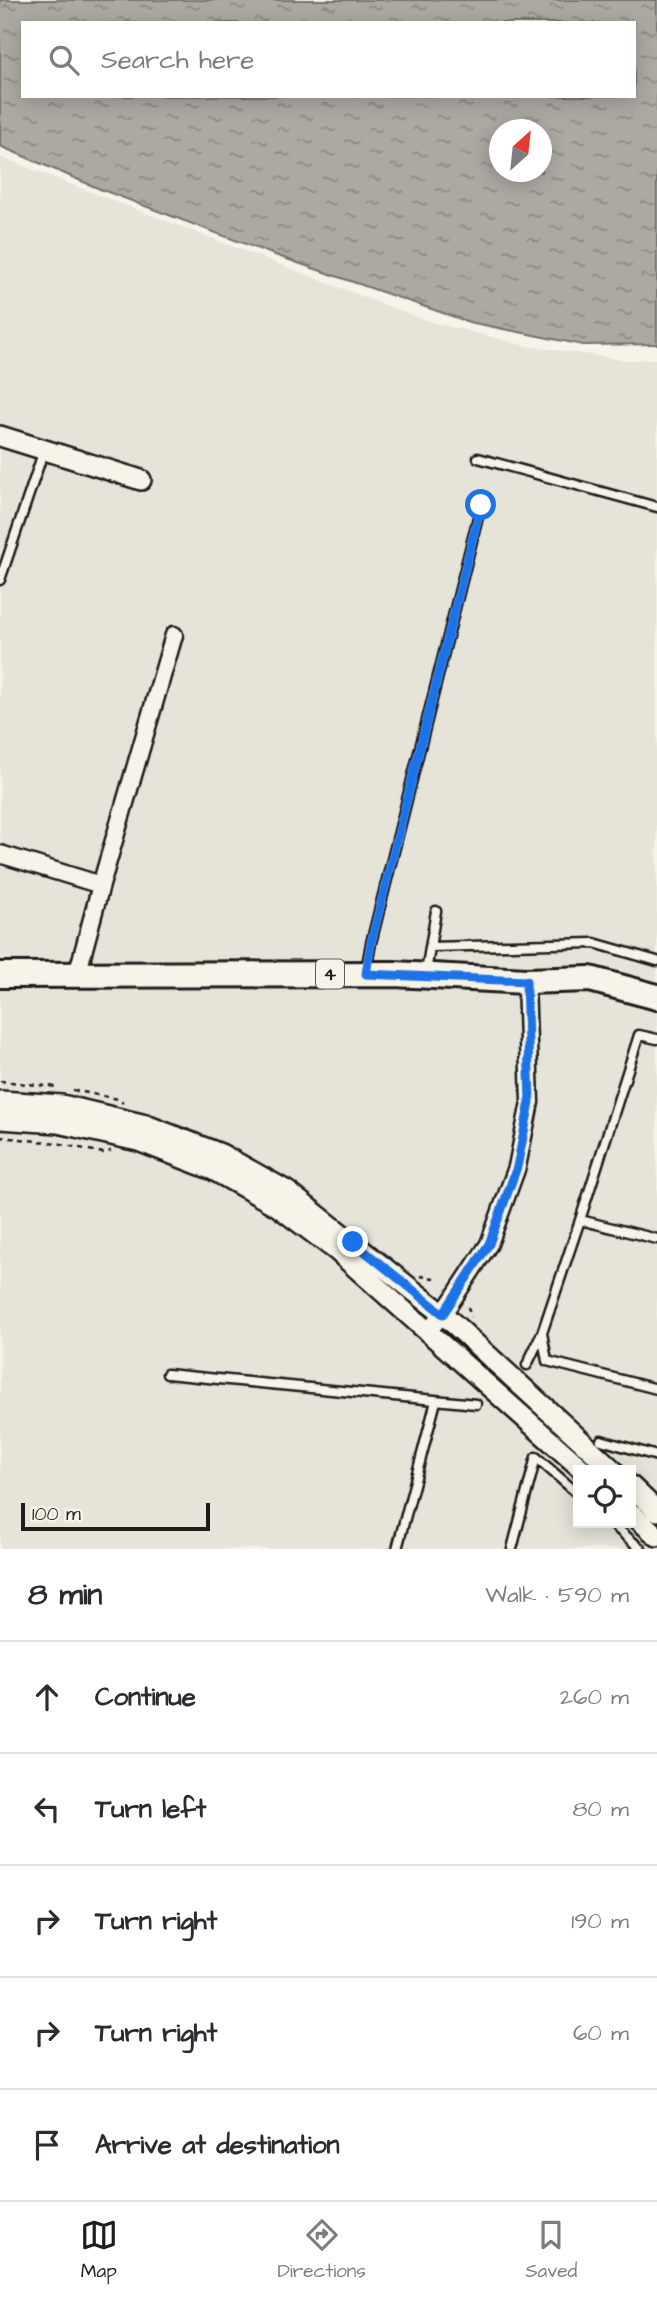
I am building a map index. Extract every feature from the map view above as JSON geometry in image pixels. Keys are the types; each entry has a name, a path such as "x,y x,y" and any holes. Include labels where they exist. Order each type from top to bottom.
{"main road":[{"name":"4","path":"0,975 366,974 526,981 590,979 657,997"}],"street":[{"path":"0,436 141,480"},
{"path":"77,975 174,635"},
{"path":"0,854 101,885"},
{"path":"428,1331 443,1314 489,1244 517,1167 530,1102 526,981"},
{"path":"0,1101 62,1105 146,1125 221,1154 287,1191 443,1314 608,1465"},
{"path":"0,1119 58,1123 138,1141 213,1170 277,1206 337,1251 577,1465"},
{"path":"636,1491 657,1511"},
{"path":"636,1517 657,1536"}],"lane":[{"path":"0,580 44,450"},
{"path":"478,458 657,508"},
{"path":"366,974 371,943 481,505"},
{"path":"426,975 436,911"},
{"path":"430,947 594,943 657,961"},
{"path":"527,1365 542,1333 639,1035 657,1039"},
{"path":"580,1220 657,1239"},
{"path":"542,1333 547,1361 657,1389"},
{"path":"167,1374 476,1404"},
{"path":"397,1549 436,1401"},
{"path":"601,1440 657,1456"},
{"path":"512,1549 536,1457 573,1490"},
{"path":"617,1528 641,1549"}],"path":[{"path":"0,1137 57,1143 103,1153 113,1151"}],"shaded area":[{"path":"0,157 424,320 527,346 628,360 657,359 657,1549 0,1549"}],"water":[{"path":"0,0 657,0 657,344 583,345 469,322 272,254 100,189 0,146"}],"route":[{"path":"353,1242 443,1314 489,1244 517,1167 530,1102 526,981 366,974 371,943 481,505"}]}
